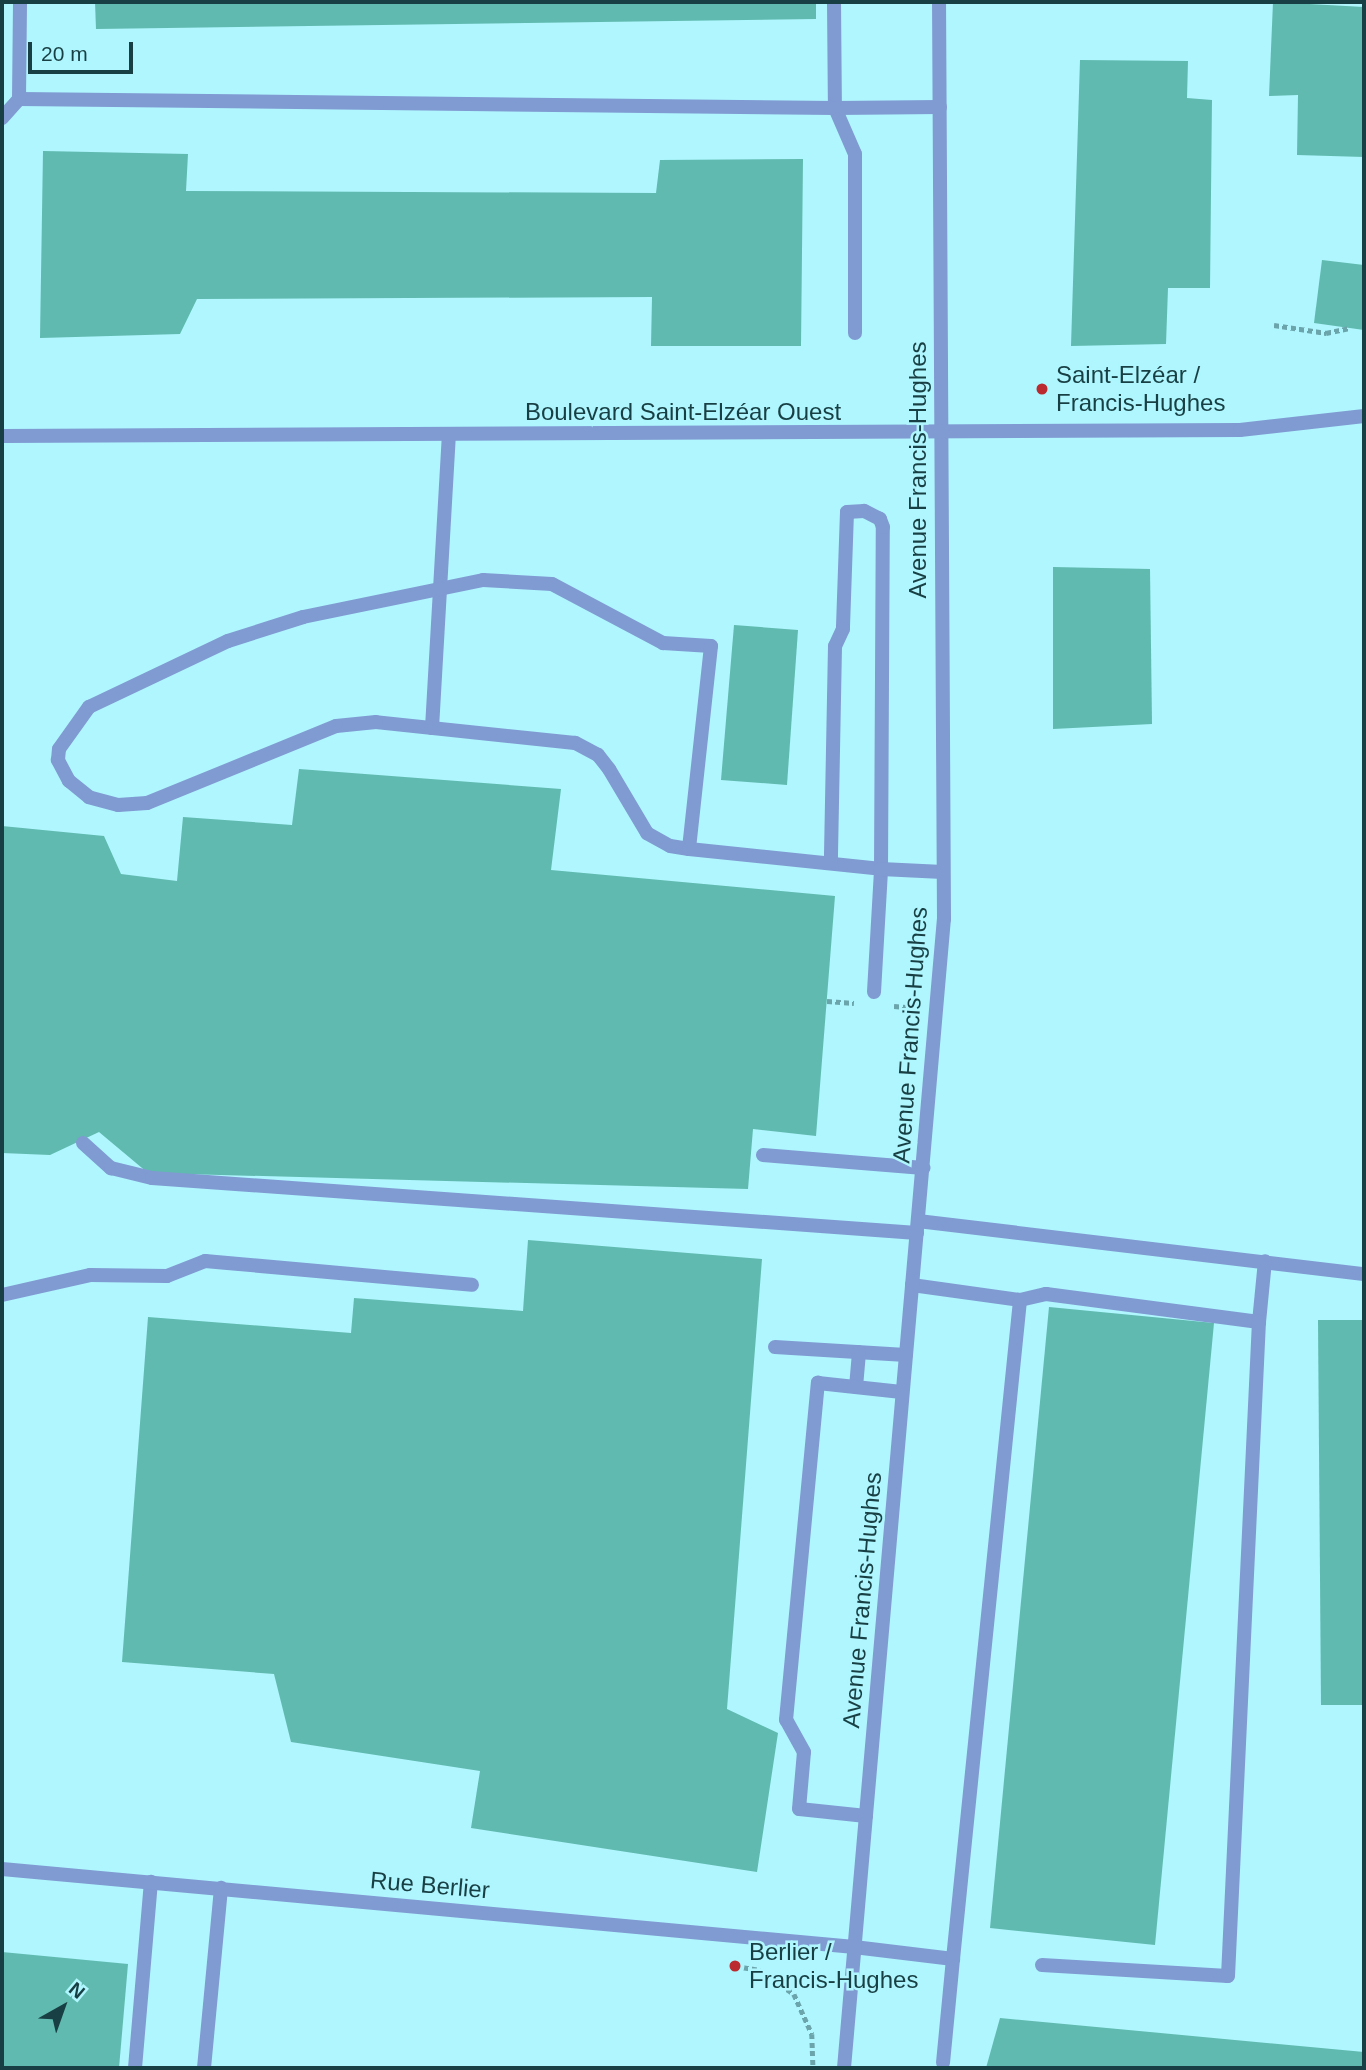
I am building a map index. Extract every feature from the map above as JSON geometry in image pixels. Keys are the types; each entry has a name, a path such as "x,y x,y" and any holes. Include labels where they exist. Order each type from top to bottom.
{"street":[{"path":"2,118 19,99 20,2"},
{"path":"834,2 835,108 855,154 855,333"},
{"name":"Avenue Francis-Hughes","path":"844,2068 902,1392 939,1000 943,872 939,2"},
{"path":"19,99 940,107"},
{"name":"Boulevard Saint-Elzéar Ouest","path":"2,436 1240,430 1364,416"},
{"path":"432,728 443,589 449,435"},
{"path":"831,863 835,646 843,629 847,512 864,511 873,513 883,527 881,869 874,992"},
{"path":"690,849 711,646 663,643 552,584 484,580 303,617 228,641 151,675 89,707 64,736 58,760 69,781 89,797 118,805 147,803 336,726 376,722 585,746 609,769 647,833 670,846 690,849 881,869 943,872"},
{"path":"83,1143 111,1168 152,1178 917,1227 1265,1261 1364,1274"},
{"path":"763,1155 922,1168"},
{"path":"2,1295 90,1275 167,1276 205,1261 472,1285"},
{"path":"1042,1965 1228,1976 1259,1322 1265,1261"},
{"path":"912,1285 1020,1300 1046,1294 1259,1322"},
{"path":"943,2063 1020,1300"},
{"path":"775,1346 906,1355"},
{"path":"856,1387 859,1352"},
{"path":"866,1816 799,1809 804,1752 786,1720 818,1383 902,1392"},
{"name":"Rue Berlier","path":"2,1869 854,1947 953,1959"},
{"path":"135,2068 151,1882"},
{"path":"204,2068 221,1888"}],"path":[{"path":"1275,325 1326,333 1349,328"},
{"path":"735,1966 759,1970 794,1994 812,2034 813,2068"}],"building":[{"path":"95,2 816,2 816,19 96,29"},
{"path":"1273,2 1364,7 1364,157 1297,155 1298,95 1269,96"},
{"path":"1080,60 1188,61 1187,98 1212,100 1210,288 1168,288 1166,344 1071,346"},
{"path":"43,151 188,154 186,191 656,193 660,160 803,159 801,346 651,346 652,297 197,299 180,334 40,338"},
{"path":"1322,260 1364,265 1364,330 1314,323"},
{"path":"1053,567 1150,569 1152,724 1053,729"},
{"path":"734,625 798,630 787,785 721,780"},
{"path":"299,769 561,789 551,870 835,896 816,1136 753,1129 748,1189 148,1173 99,1132 50,1155 2,1153 2,826 104,836 121,874 177,881 183,817 292,825"},
{"path":"528,1240 762,1259 727,1709 778,1733 757,1872 471,1828 480,1771 291,1742 274,1674 122,1662 148,1317 351,1333 354,1298 523,1311"},
{"path":"1049,1307 1214,1323 1155,1945 990,1928"},
{"path":"1318,1320 1364,1320 1364,1705 1321,1705"},
{"path":"2,1952 128,1964 119,2068 2,2068"},
{"path":"1000,2018 1364,2052 1364,2068 986,2068"}],"place":[{"name":"Saint-Elzéar / Francis-Hughes","path":"1042,389"},
{"name":"Berlier / Francis-Hughes","path":"735,1966"}]}
